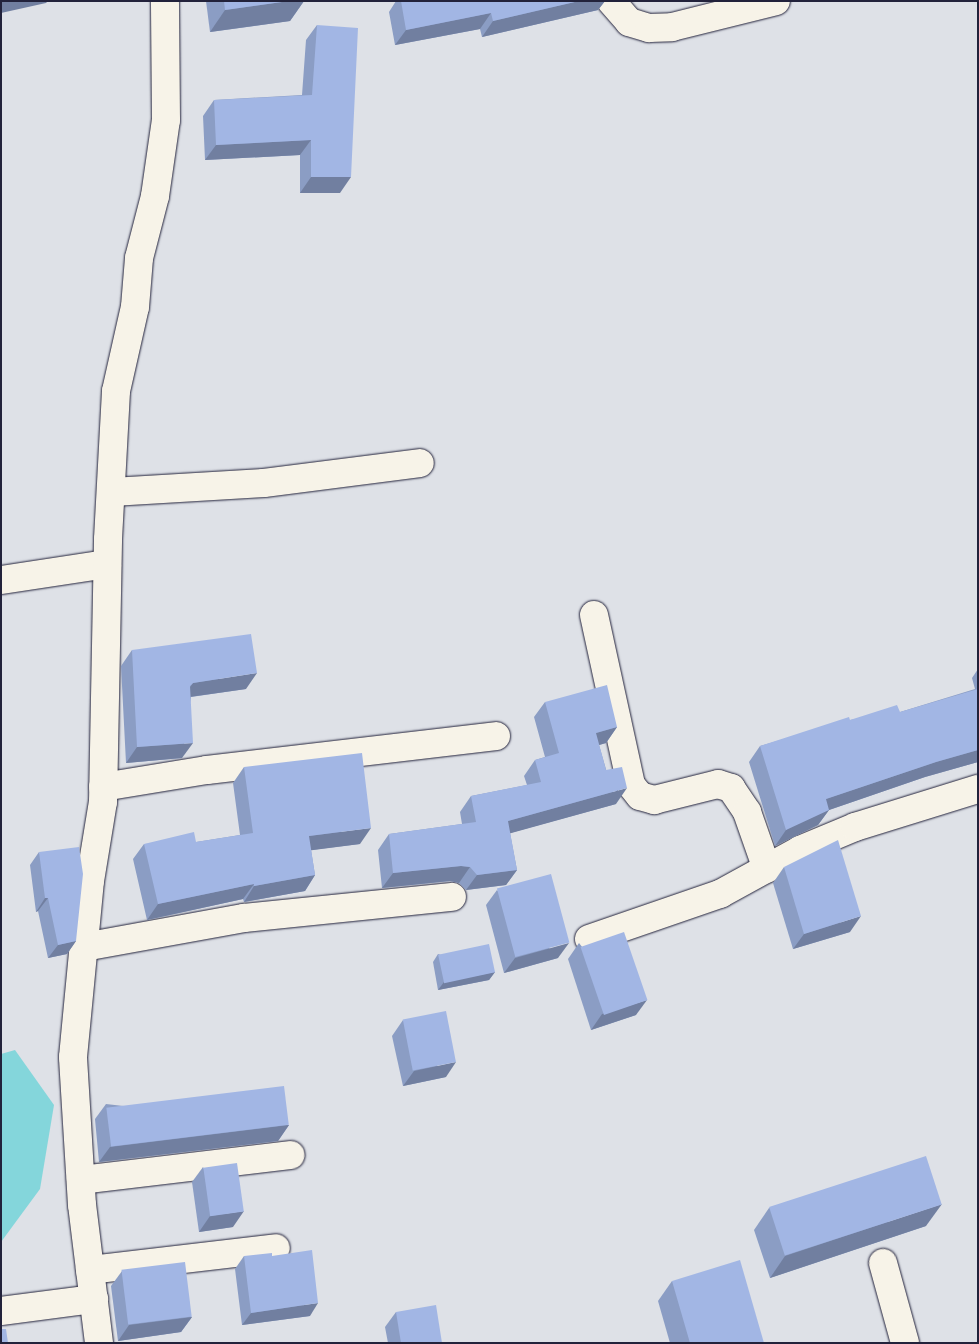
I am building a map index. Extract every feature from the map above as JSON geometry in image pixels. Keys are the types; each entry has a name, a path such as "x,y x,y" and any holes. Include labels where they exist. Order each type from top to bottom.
{"street":[{"path":"99,1343 81,1180 73,1057 103,786 107,564 116,391 134,307 139,258 155,196 166,120 165,1"},
{"path":"611,1 629,22 649,28 672,27 776,1"},
{"path":"112,492 264,482 420,463"},
{"path":"1,580 107,564"},
{"path":"594,616 631,785 640,796 654,800 718,784 731,788 748,812 768,869"},
{"path":"103,786 216,768 496,736"},
{"path":"589,939 720,894 800,850 854,827 978,788"},
{"path":"84,948 244,918 452,897"},
{"path":"81,1180 292,1155"},
{"path":"90,1270 276,1248"},
{"path":"883,1263 906,1343"},
{"path":"1,1311 94,1299"}],"water":[{"path":"15,1050 54,1105 40,1189 1,1242 1,1054"}],"building":[{"path":"224,1 289,1 225,10"},
{"path":"401,1 579,1 493,21 491,13 406,30"},
{"path":"317,25 358,28 351,177 311,177 311,140 216,145 214,100 312,95"},
{"path":"251,634 257,673 193,683 190,686 193,743 137,747 132,650"},
{"path":"607,685 617,727 596,733 606,770 622,767 627,788 508,821 517,870 477,875 470,867 461,866 393,873 389,834 476,822 471,796 541,782 535,760 559,753 545,702"},
{"path":"978,689 978,750 826,799 829,810 786,830 760,746 849,717 850,720 897,705 900,712"},
{"path":"362,753 371,828 309,836 315,875 254,886 254,884 158,904 144,844 194,832 196,842 253,833 244,767"},
{"path":"838,840 861,916 804,934 784,867"},
{"path":"79,847 83,874 76,941 58,945 48,898 45,898 39,852"},
{"path":"551,874 569,943 515,957 497,888"},
{"path":"624,932 647,1000 604,1015 581,947"},
{"path":"489,944 495,972 444,983 438,955"},
{"path":"446,1011 456,1062 413,1070 403,1019"},
{"path":"284,1086 289,1125 111,1147 106,1108"},
{"path":"926,1156 942,1205 785,1255 769,1207"},
{"path":"237,1163 244,1212 210,1216 203,1168"},
{"path":"312,1250 318,1303 251,1313 244,1256 272,1253 272,1256"},
{"path":"740,1260 764,1343 690,1343 672,1281"},
{"path":"185,1262 192,1317 128,1324 121,1270"},
{"path":"436,1305 442,1343 401,1343 396,1312"},
{"path":"1,1329 6,1329 8,1343 1,1343"}]}
